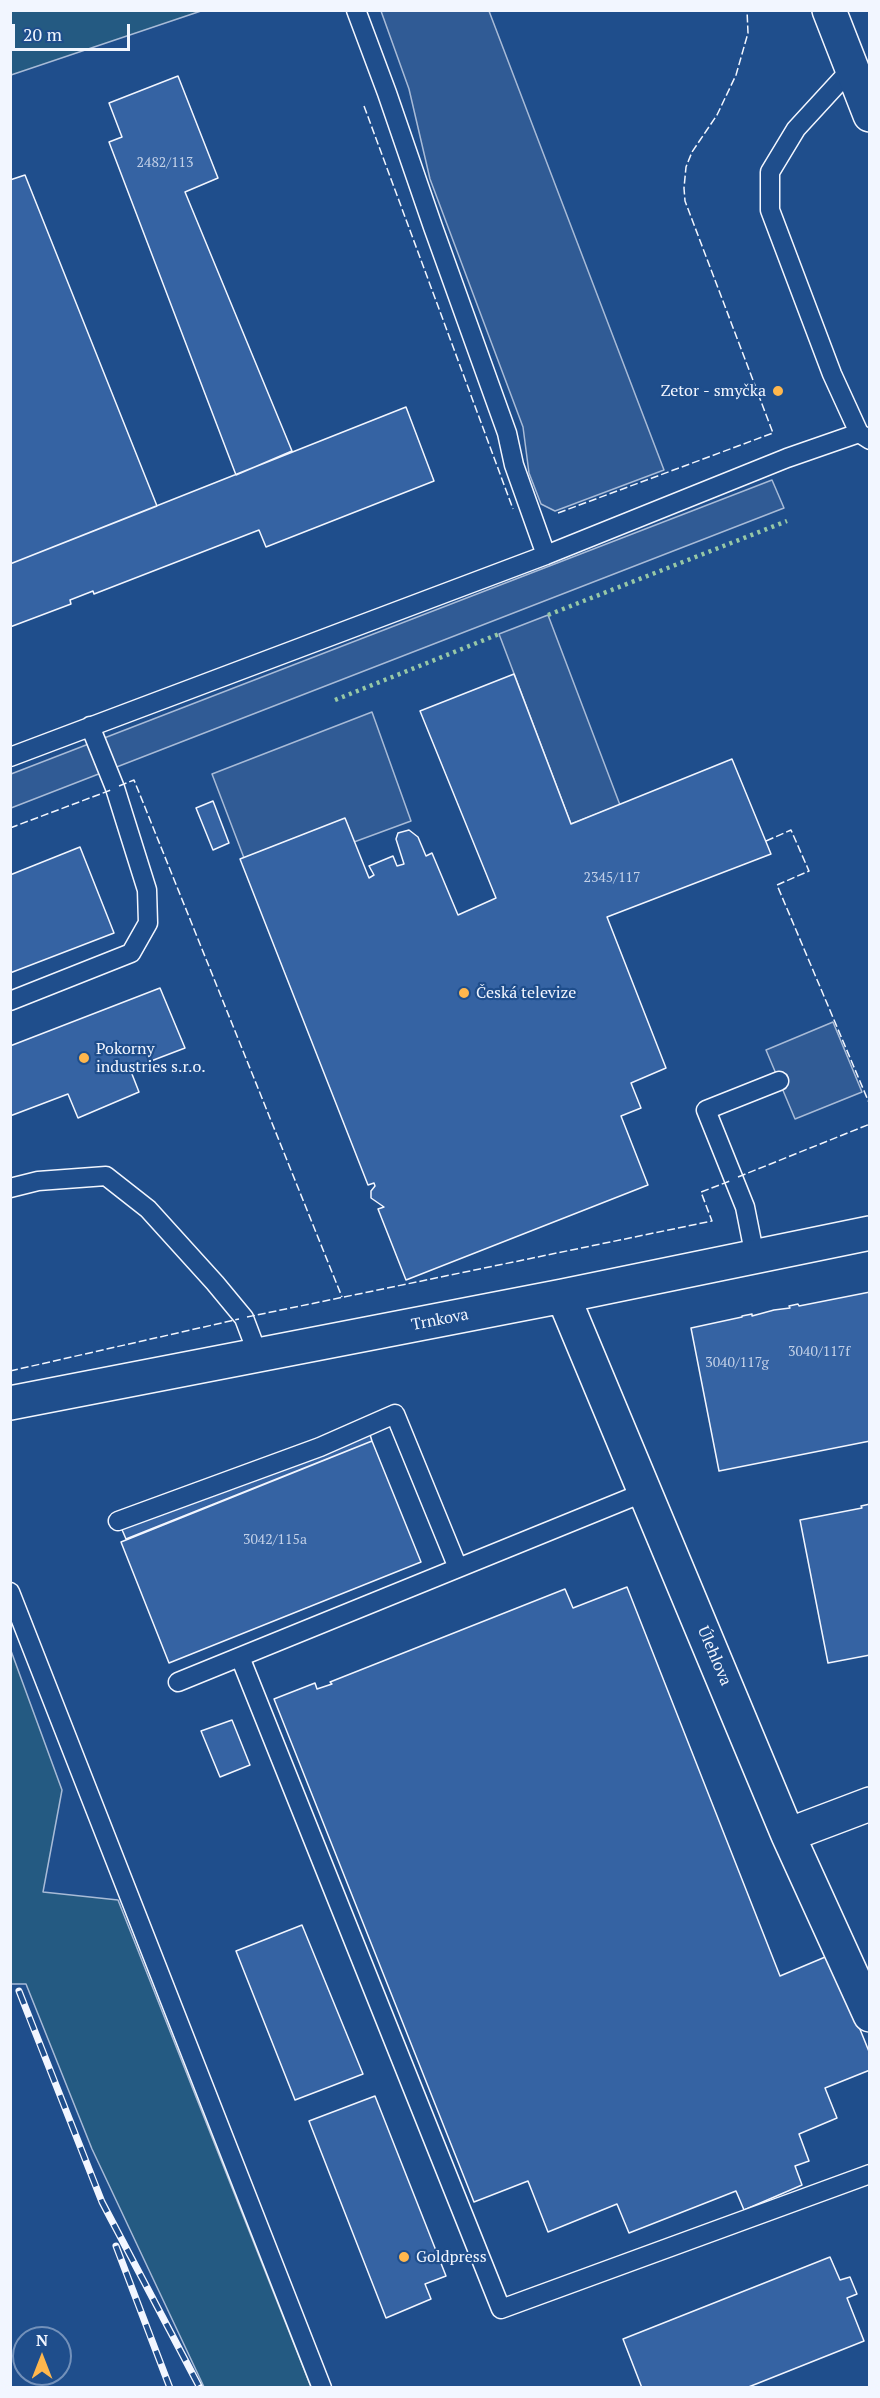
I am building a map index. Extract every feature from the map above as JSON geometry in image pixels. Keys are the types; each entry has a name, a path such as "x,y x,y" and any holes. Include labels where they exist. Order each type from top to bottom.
{"street":[{"path":"829,10 870,115"},
{"name":"Trnkova","path":"10,1403 563,1296 870,1233"},
{"name":"Úlehlova","path":"563,1296 788,1835 870,2015"},
{"path":"788,1835 870,1804"}],"lane":[{"path":"356,10 504,423 514,465 546,555"},
{"path":"10,757 546,555 787,458 864,436 832,374 770,210 770,172 796,129 852,69"},
{"path":"10,1001 131,953 148,923 147,890 115,788 90,726"},
{"path":"755,1257 745,1207 706,1110 779,1081"},
{"path":"10,1188 38,1181 106,1176 148,1209 215,1283 244,1318 258,1355"},
{"path":"117,1521 320,1447 395,1414 458,1568"},
{"path":"178,1682 645,1492"},
{"path":"10,1593 322,2388"},
{"path":"240,1657 501,2309 870,2174"}],"shaded area":[{"path":"11,10 201,10 201,11 11,75"},
{"path":"381,11 489,11 664,470 555,511 541,504 529,473 523,427 430,179 409,89"},
{"path":"772,480 784,508 11,808 11,774"},
{"path":"548,615 620,805 571,824 499,634"},
{"path":"372,712 411,821 354,842 345,819 244,858 212,774"},
{"path":"833,1022 862,1092 795,1119 766,1050"},
{"path":"10,1648 62,1790 43,1892 118,1900 311,2387 204,2387 92,2149 26,1984 11,1984"}],"building":[{"path":"178,76 218,178 185,192 292,451 236,475 109,142 122,137 109,103"},
{"path":"25,175 157,506 10,564 10,180"},
{"path":"406,407 434,481 266,547 259,530 94,594 93,591 70,600 71,604 10,627 10,564"},
{"name":"Česká televize","path":"514,674 571,824 732,759 771,854 607,917 666,1068 631,1083 641,1108 621,1116 648,1185 406,1280 378,1209 384,1207 371,1198 374,1183 368,1185 240,859 345,818 369,878 374,875 369,866 393,856 397,866 404,864 396,839 398,833 409,830 418,837 426,856 432,853 458,915 496,898 420,711"},
{"path":"213,801 229,843 213,850 196,808"},
{"path":"80,847 114,933 10,973 10,875"},
{"name":"Pokorny industries s.r.o.","path":"160,988 185,1048 130,1069 139,1092 78,1118 68,1094 10,1116 10,1046"},
{"path":"870,1292 870,1441 719,1471 691,1328 790,1308 789,1306 798,1304 799,1306"},
{"path":"368,1428 372,1441 126,1539 120,1525"},
{"path":"372,1441 421,1562 169,1663 121,1542"},
{"path":"870,1504 870,1655 828,1663 800,1520 862,1508 861,1506"},
{"path":"627,1587 780,1976 830,1955 870,2054 870,2070 825,2088 837,2118 799,2134 809,2161 795,2166 802,2185 744,2210 736,2191 629,2233 617,2204 548,2232 528,2181 474,2202 274,1699 315,1683 317,1689 332,1684 330,1682 565,1589 573,1608"},
{"path":"232,1720 250,1765 220,1777 201,1731"},
{"path":"302,1925 363,2074 295,2100 236,1951"},
{"path":"375,2096 446,2276 425,2284 431,2299 386,2318 309,2121"},
{"path":"830,2257 840,2280 850,2277 857,2294 847,2298 864,2341 746,2388 642,2388 623,2339"}],"railway":[{"path":"19,1991 102,2202 200,2388"},
{"path":"116,2246 170,2388"}],"hedge":[{"path":"548,615 787,521"},
{"path":"335,700 499,634"}],"fence":[{"path":"558,513 773,433 685,201 684,188 686,167 692,152 717,115 736,75 748,33 747,10"},
{"path":"364,106 513,509"},
{"path":"119,786 134,780 342,1297"},
{"path":"10,828 111,790"},
{"path":"766,841 791,830 809,871 777,885 870,1105"},
{"path":"738,1177 870,1124"},
{"path":"247,1317 712,1221 701,1192 730,1181"},
{"path":"10,1371 239,1319"}],"place":[{"name":"Zetor - smyčka","path":"778,391"},
{"name":"Česká televize","path":"464,993"},
{"name":"Pokorny industries s.r.o.","path":"84,1058"},
{"name":"Goldpress","path":"404,2257"}]}
